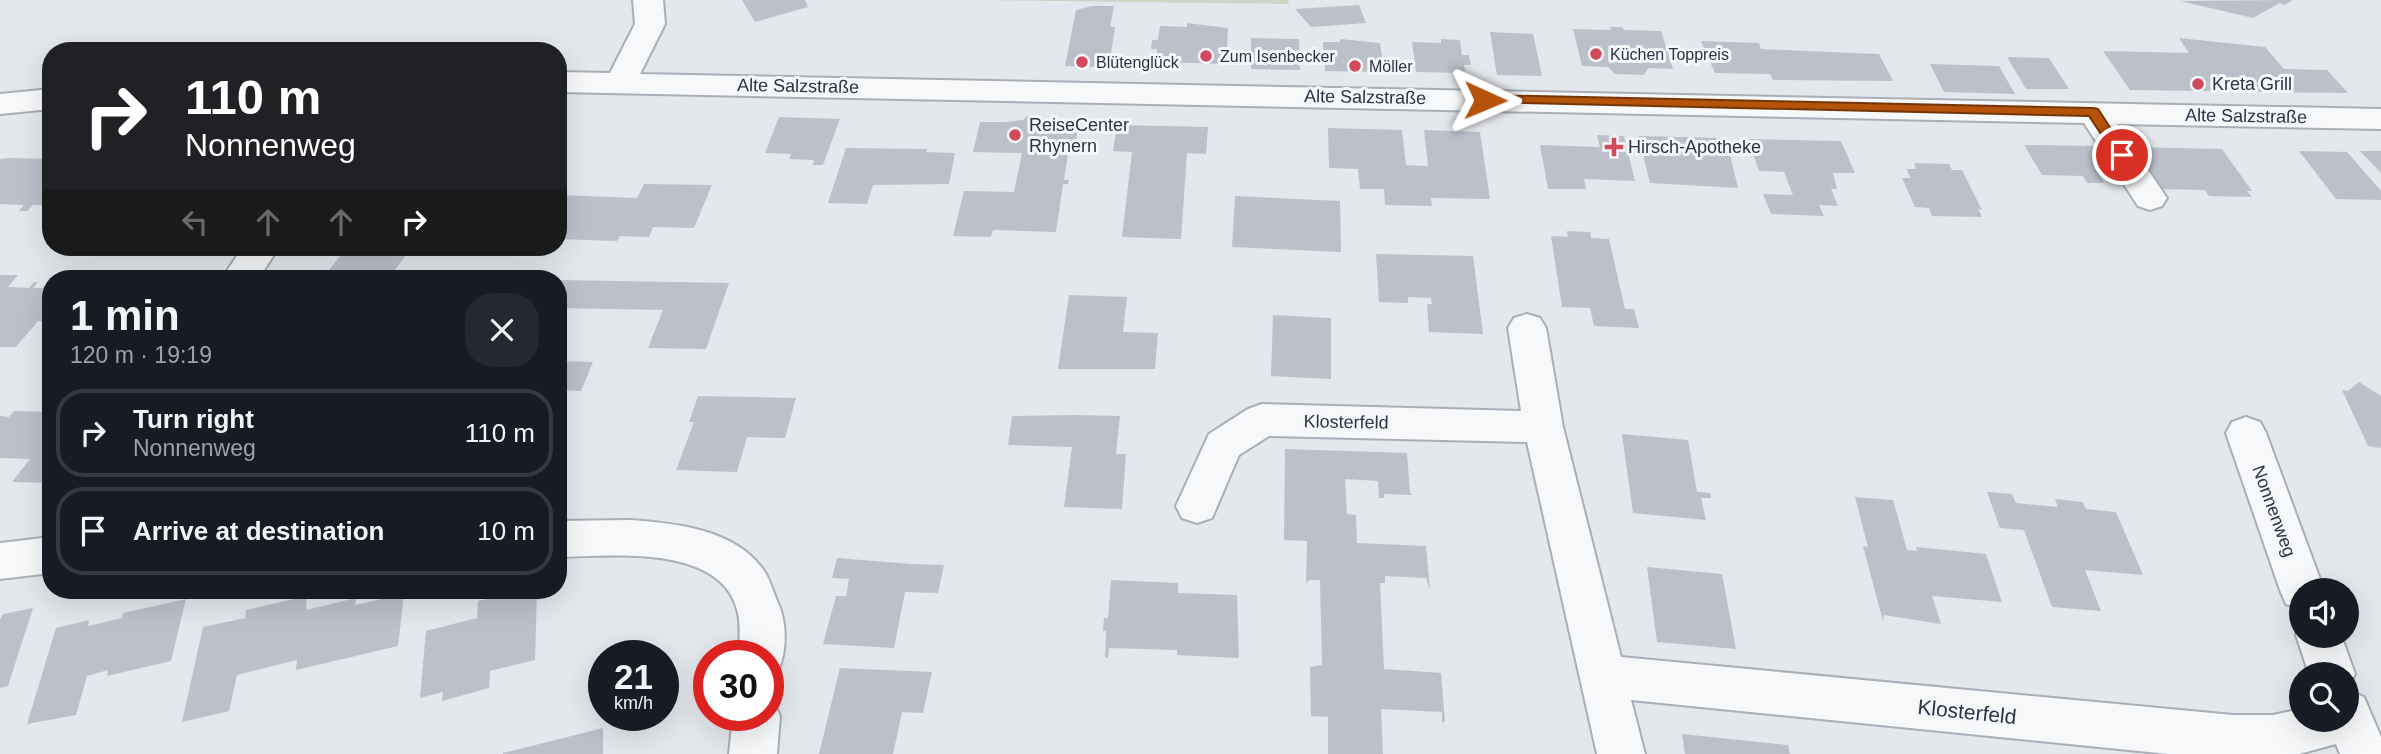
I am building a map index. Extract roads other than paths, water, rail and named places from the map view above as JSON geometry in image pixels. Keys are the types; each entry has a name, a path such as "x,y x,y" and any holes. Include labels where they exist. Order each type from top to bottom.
{"street":[{"path":"621,82 650,24 648,0"},
{"name":"Alte Salzstraße","path":"567,82 2381,119"},
{"path":"0,104 42,100"},
{"path":"2093,112 2150,198"},
{"path":"1527,328 1543,427 1600,676 1621,754"},
{"name":"Klosterfeld","path":"1197,506 1223,445 1262,420 1543,427"},
{"name":"Nonnenweg","path":"2246,433 2298,578"},
{"path":"567,539 646,537 675,540 702,547 724,560 745,582 759,610 763,640"},
{"path":"0,561 42,556"},
{"name":"Klosterfeld","path":"1600,676 2232,738 2273,738 2297,732"},
{"path":"753,754 755,731"},
{"path":"2355,732 2364,754"}],"place":[{"name":"Küchen Toppreis","path":"1596,54"},
{"name":"Zum Isenbecker","path":"1206,56"},
{"name":"Blütenglück","path":"1082,62"},
{"name":"Möller","path":"1355,66"},
{"name":"Kreta Grill","path":"2198,84"},
{"name":"ReiseCenter Rhynern","path":"1015,135"},
{"name":"Hirsch-Apotheke","path":"1614,147"}]}
